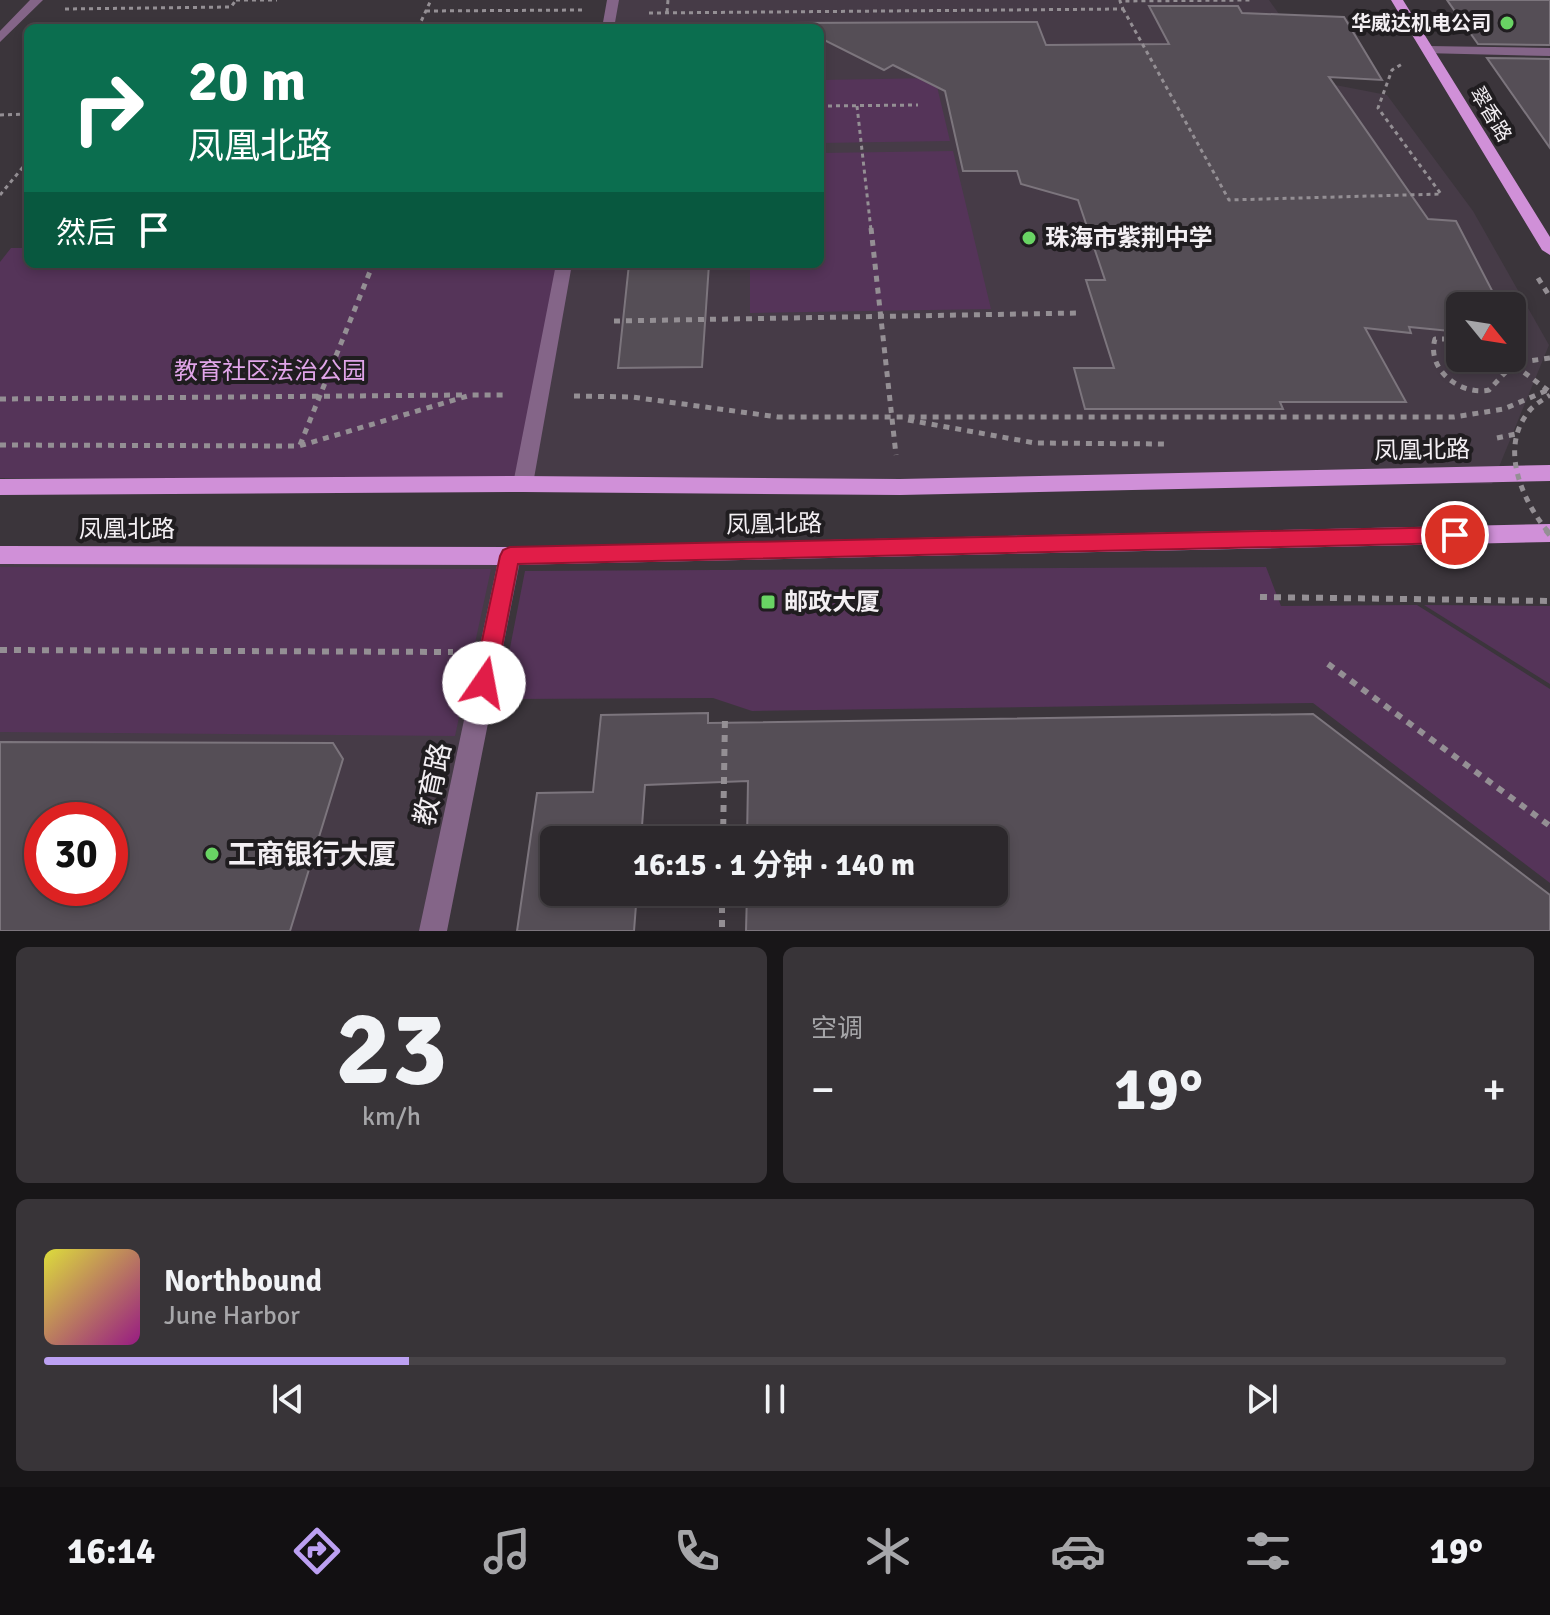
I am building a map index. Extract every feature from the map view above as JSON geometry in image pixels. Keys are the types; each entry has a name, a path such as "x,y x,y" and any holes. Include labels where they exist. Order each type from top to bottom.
{"main road":[{"name":"翠香路","path":"1397,0 1550,250"},
{"name":"凤凰北路","path":"0,487 523,484 900,487 1550,473"},
{"name":"凤凰北路","path":"0,555 510,556 1550,534"}],"street":[{"path":"0,38 32,4"},
{"path":"1428,50 1550,52"},
{"path":"523,484 563,268"},
{"name":"教育路","path":"433,931 510,556"}],"path":[{"path":"126,8 133,0"},
{"path":"32,4 126,8 231,7 236,0 277,0"},
{"path":"420,24 431,0"},
{"path":"667,12 668,0"},
{"path":"1253,0 1120,1 1229,200 1441,194 1378,108 1392,70 1428,50"},
{"path":"426,11 612,5"},
{"path":"649,13 1123,9"},
{"path":"824,106 918,105"},
{"path":"857,106 900,487"},
{"path":"0,115 24,114"},
{"path":"0,195 24,166"},
{"path":"299,446 371,268"},
{"path":"614,321 1079,313"},
{"path":"1446,338 1435,339 1431,344 1437,363 1456,384 1483,393 1489,390 1502,372"},
{"path":"1526,359 1550,358"},
{"path":"1524,372 1550,392"},
{"path":"0,399 539,395 632,397 778,417 1454,417 1498,414 1550,392"},
{"path":"1550,392 1529,411 1516,434 1516,475 1539,523 1550,534"},
{"path":"0,445 299,446 471,395"},
{"path":"892,417 1035,443 1172,445"},
{"path":"1260,597 1550,601"},
{"path":"0,650 490,652"},
{"path":"1328,664 1550,826"},
{"path":"723,826 725,717"},
{"path":"722,906 722,931"}],"shaded area":[{"name":"珠海市紫荆中学","path":"617,0 1269,0 1330,84 1387,95 1473,211 1519,292 1446,292 1446,372 1526,372 1526,304 1549,345 1492,484 532,476 568,268 824,268 824,24 613,24"},
{"path":"0,560 501,561 425,931 0,931"}],"green space":[{"path":"935,78 950,141 824,143 824,80"},
{"path":"953,151 991,309 750,313 750,268 824,268 824,153"},
{"name":"教育社区法治公园","path":"11,248 24,248 24,268 560,268 520,478 0,478 0,262"},
{"path":"0,567 491,569 455,736 0,732"},
{"path":"1266,567 1281,606 1417,605 1550,689 1550,883 1313,703 752,711 713,698 500,699 525,571"},
{"path":"1424,605 1550,606 1550,684"}],"building":[{"name":"华威达机电公司","path":"1447,0 1550,0 1550,45 1478,44"},
{"path":"1149,6 1238,6 1242,13 1344,17 1382,80 1329,77 1428,219 1456,221 1493,292 1446,292 1446,331 1409,327 1411,333 1365,328 1406,402 1280,402 1283,409 1085,409 1074,368 1114,368 1086,280 1105,280 1078,200 1021,184 1017,171 963,171 945,91 893,65 884,70 824,40 824,24 790,23 1037,22 1046,45 1169,44"},
{"path":"1487,58 1550,59 1550,148"},
{"path":"629,268 709,268 702,367 618,368"},
{"path":"708,713 708,723 1313,714 1550,895 1550,931 746,931 747,906 1008,906 1008,826 747,826 748,781 645,785 642,826 540,826 540,906 636,906 634,931 517,931 537,793 593,792 601,715"},
{"name":"工商银行大厦","path":"0,742 333,743 343,759 290,931 0,931"}],"place":[{"name":"华威达机电公司","path":"1507,23"},
{"name":"珠海市紫荆中学","path":"1029,238"},
{"name":"邮政大厦","path":"768,602"},
{"name":"工商银行大厦","path":"212,854"}],"route":[{"path":"484,683 510,556 1455,535"}]}
